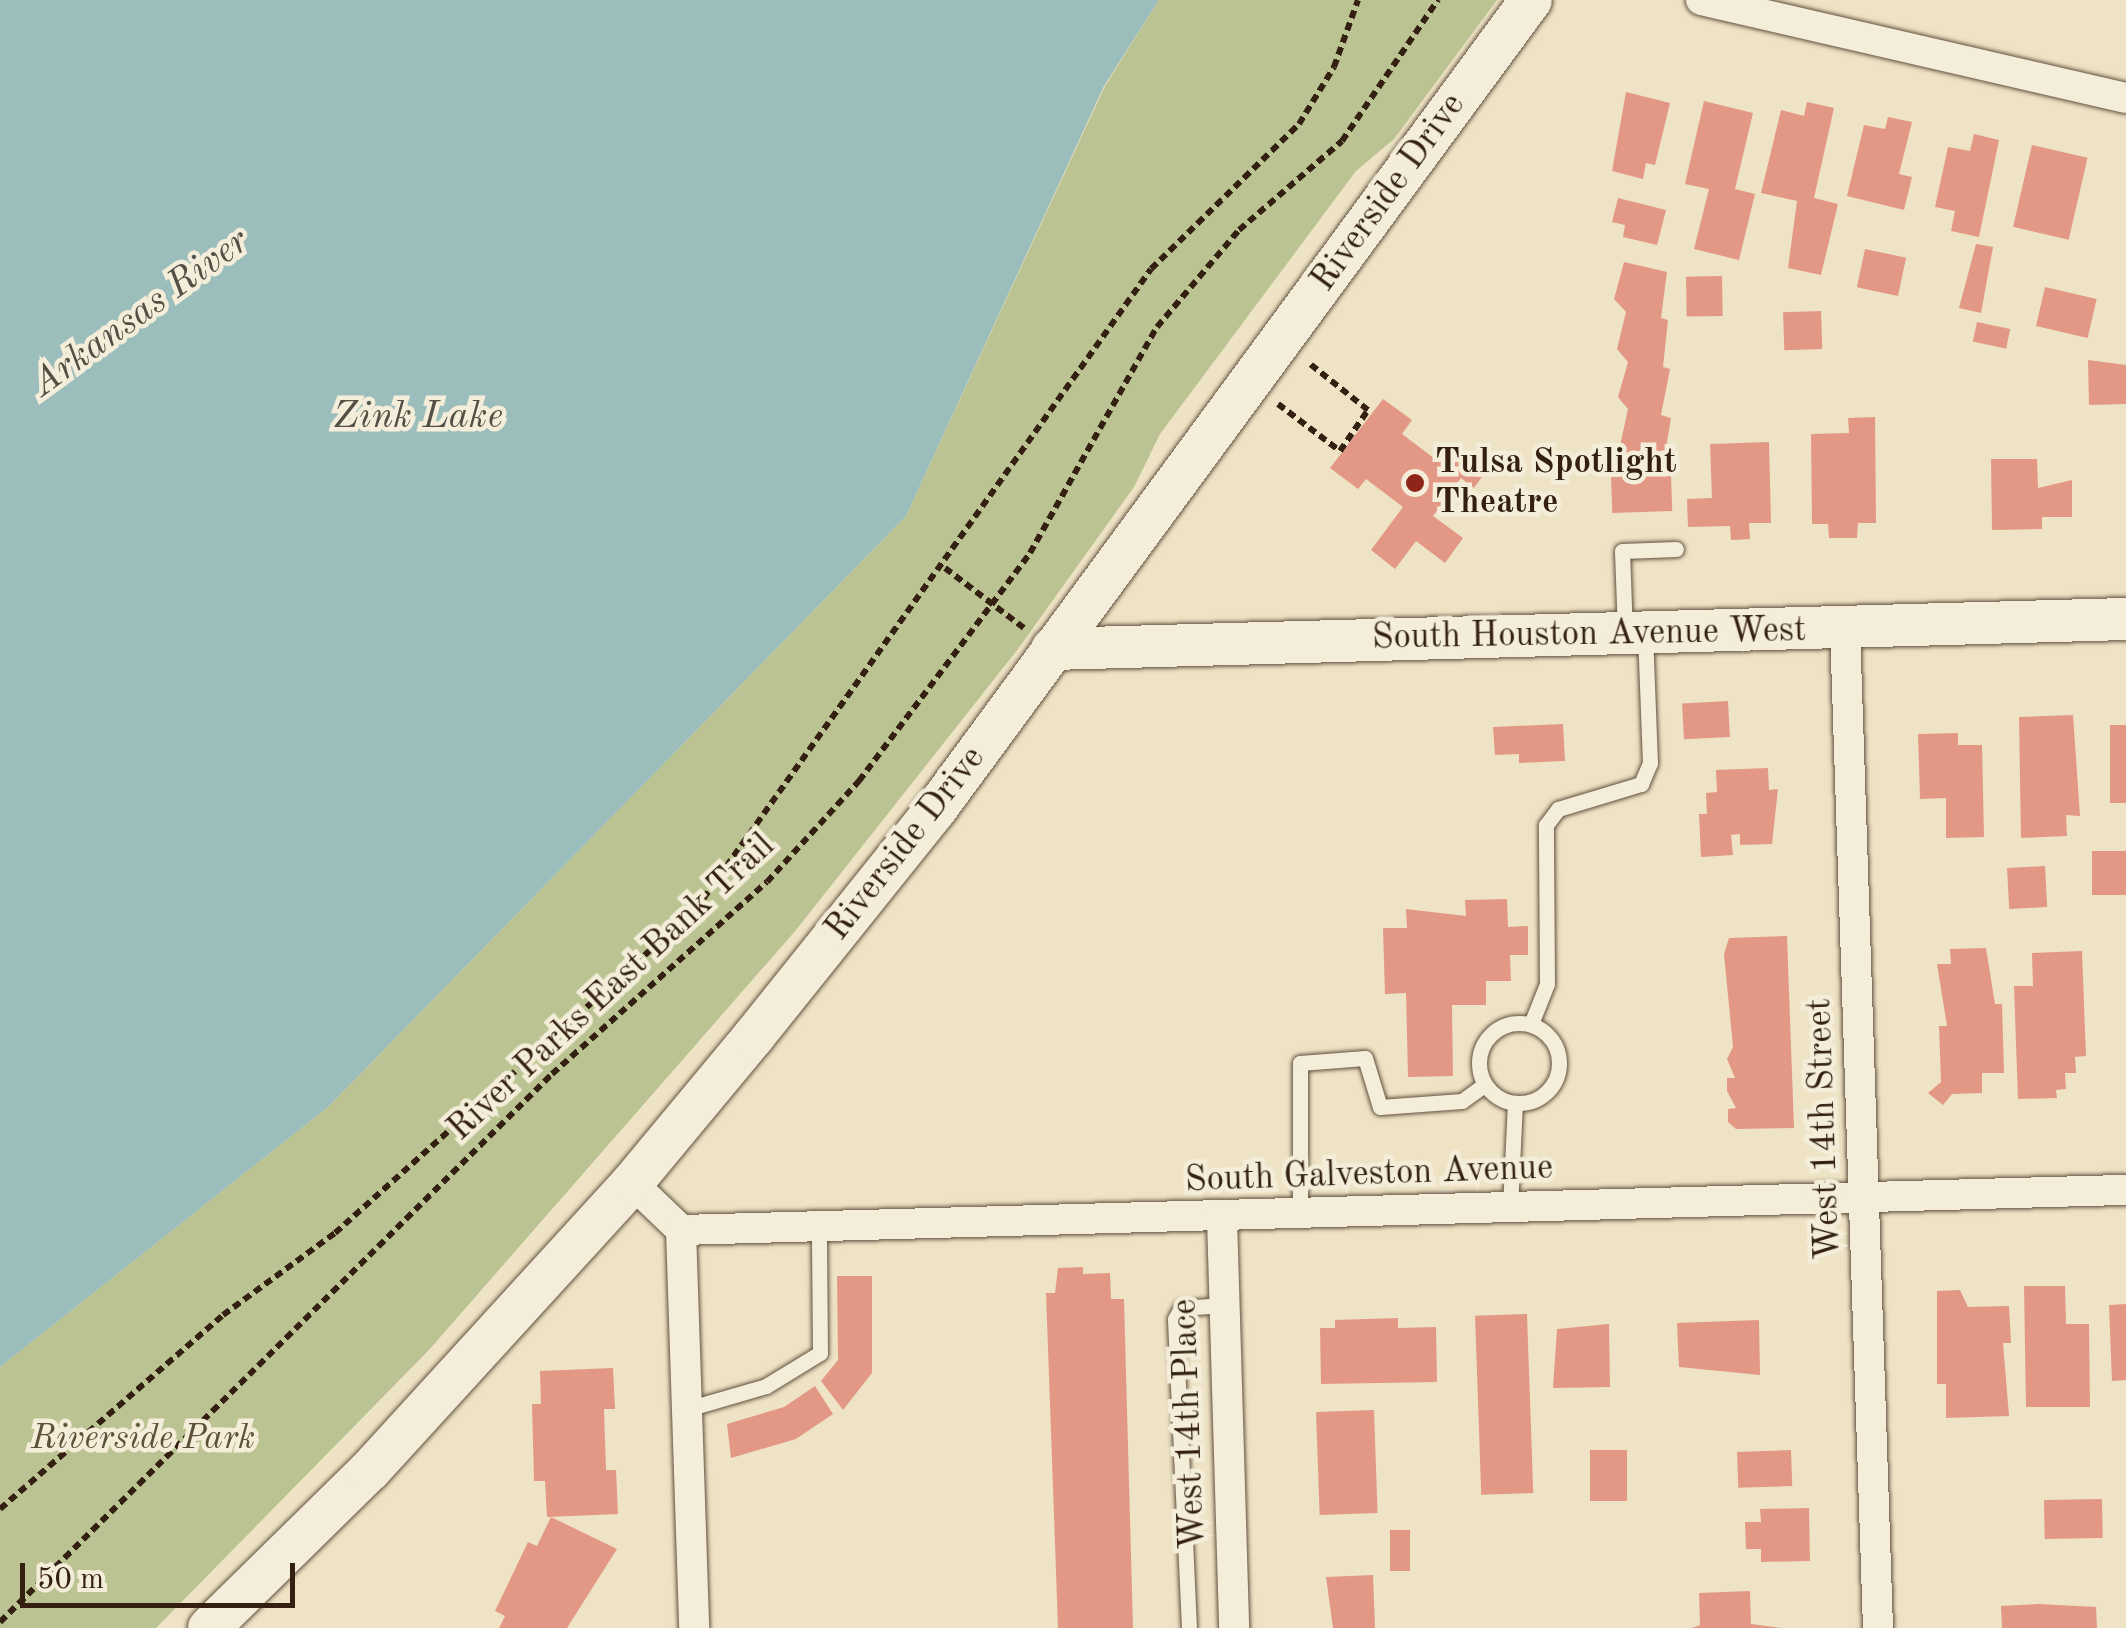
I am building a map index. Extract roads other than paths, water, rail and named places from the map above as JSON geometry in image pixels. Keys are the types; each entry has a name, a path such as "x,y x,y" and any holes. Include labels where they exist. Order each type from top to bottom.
{"street":[{"name":"Riverside Drive","path":"209,1628 370,1470 632,1183 914,837 1531,0"},
{"path":"1701,0 2126,98"},
{"name":"South Houston Avenue West","path":"1052,649 2126,618"},
{"name":"West 14th Street","path":"1845,628 1878,1628"},
{"path":"632,1183 680,1230 694,1628"},
{"name":"South Galveston Avenue","path":"680,1230 2126,1190"},
{"name":"West 14th Place","path":"1222,1218 1234,1628"}],"lane":[{"path":"1531,1024 1547,984 1546,825 1558,810 1640,784 1650,763 1622,551 1676,549"},
{"path":"1504,1024 1531,1024 1553,1042 1558,1069 1545,1094 1515,1103 1484,1085 1483,1043 1504,1024"},
{"path":"1300,1215 1300,1063 1364,1058 1380,1107 1462,1100 1484,1085"},
{"path":"1510,1209 1515,1103"},
{"path":"687,1409 766,1386 820,1352 819,1227"},
{"path":"1189,1628 1175,1319 1182,1308 1224,1305"}],"water":[{"name":"Zink Lake","path":"0,0 1159,0 1104,86 906,516 328,1107 0,1367"}],"place":[{"name":"Tulsa Spotlight Theatre","path":"1415,483"}],"water label":[{"name":"Arkansas River","path":"141,314"}],"park label":[{"name":"Riverside Park","path":"143,1439"}]}
